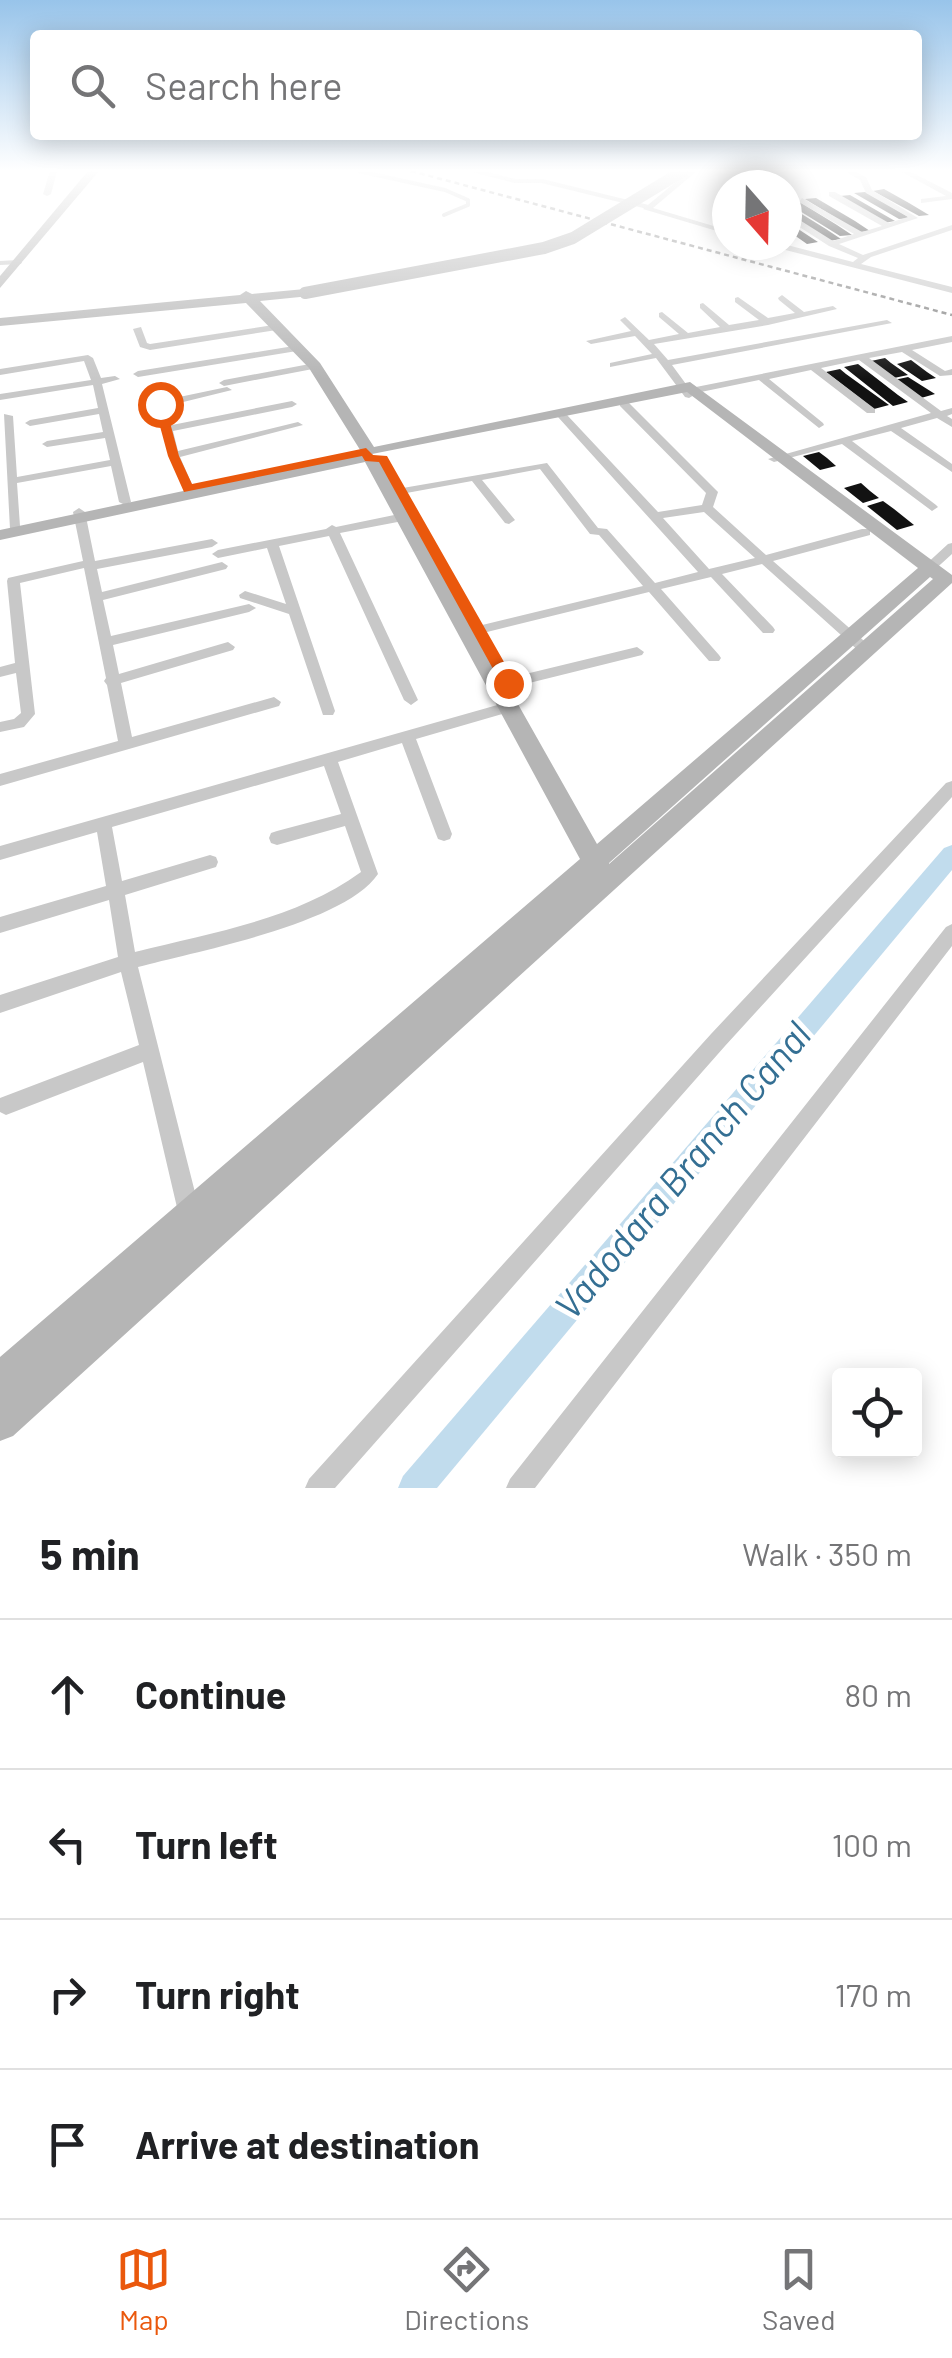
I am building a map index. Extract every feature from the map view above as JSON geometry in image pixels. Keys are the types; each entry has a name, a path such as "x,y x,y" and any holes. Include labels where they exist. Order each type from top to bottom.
{"street":[{"path":"0,284 36,240"},
{"path":"302,291 543,240"},
{"path":"0,319 302,291 544,248 566,240"},
{"path":"826,240 864,258"},
{"path":"832,244 843,240"},
{"path":"854,265 914,240"},
{"path":"802,251 952,290"},
{"path":"0,264 18,262"},
{"path":"248,297 315,366 401,491 478,630 508,706 605,868"},
{"path":"782,298 803,315"},
{"path":"738,300 768,322"},
{"path":"703,306 728,329"},
{"path":"646,343 833,309"},
{"path":"662,315 686,336"},
{"path":"625,320 691,391 938,578"},
{"path":"180,323 189,341"},
{"path":"613,365 887,323"},
{"path":"138,329 145,346 280,328"},
{"path":"591,341 637,333"},
{"path":"80,515 188,489 952,339"},
{"path":"138,374 300,348"},
{"path":"904,349 949,375"},
{"path":"0,372 88,358 125,502"},
{"path":"862,358 952,424"},
{"path":"160,404 315,366"},
{"path":"815,368 871,411"},
{"path":"0,396 114,379"},
{"path":"763,379 819,425"},
{"path":"157,388 174,456 188,489"},
{"path":"8,416 12,481 6,496 5,530 374,452 691,391"},
{"path":"166,429 292,404"},
{"path":"624,404 712,492 706,508"},
{"path":"30,422 102,410"},
{"path":"778,458 952,411"},
{"path":"563,416 768,630"},
{"path":"174,456 298,425"},
{"path":"893,427 952,469"},
{"path":"47,444 108,434"},
{"path":"843,440 932,507"},
{"path":"374,452 404,517 605,868"},
{"path":"778,458 866,532 938,578"},
{"path":"12,481 115,462"},
{"path":"401,491 543,465 594,531 602,532 654,587 714,658"},
{"path":"474,478 508,520"},
{"path":"655,516 706,508"},
{"path":"706,508 857,645"},
{"path":"80,515 126,743"},
{"path":"0,727 18,723 28,714 13,581 90,565 217,554 404,517"},
{"path":"332,529 411,700"},
{"path":"478,630 866,532"},
{"path":"272,543 328,712"},
{"path":"0,1423 204,1241 605,868 938,578 952,547"},
{"path":"96,596 217,554"},
{"path":"105,642 247,602 295,611"},
{"path":"111,681 228,647"},
{"path":"502,684 637,652"},
{"path":"0,672 23,666"},
{"path":"0,780 274,702"},
{"path":"0,853 508,706"},
{"path":"407,736 444,834"},
{"path":"0,1004 128,962 292,916 354,888 370,874 329,759"},
{"path":"318,1488 718,1040 952,787"},
{"path":"277,838 350,818"},
{"path":"104,825 128,962 190,1216 204,1241"},
{"path":"0,924 210,862"},
{"path":"0,1381 605,868"},
{"path":"519,1488 952,932"},
{"path":"6,1104 151,1050"}],"building":[{"path":"885,358 908,375 894,378 871,361"},
{"path":"911,360 936,378 922,381 897,364"},
{"path":"858,364 908,402 893,406 844,367"},
{"path":"840,369 889,405 874,409 826,372"},
{"path":"908,377 935,394 921,398 894,380"},
{"path":"819,452 836,466 820,470 803,456"},
{"path":"861,483 879,498 863,503 844,488"},
{"path":"883,501 914,525 897,530 867,506"}],"waterway":[{"name":"Vadodara Branch Canal","path":"415,1488 952,854"}],"railway":[{"path":"672,240 952,315"}],"route":[{"path":"160,404 188,489 366,451 369,459 383,458 508,683"}]}
